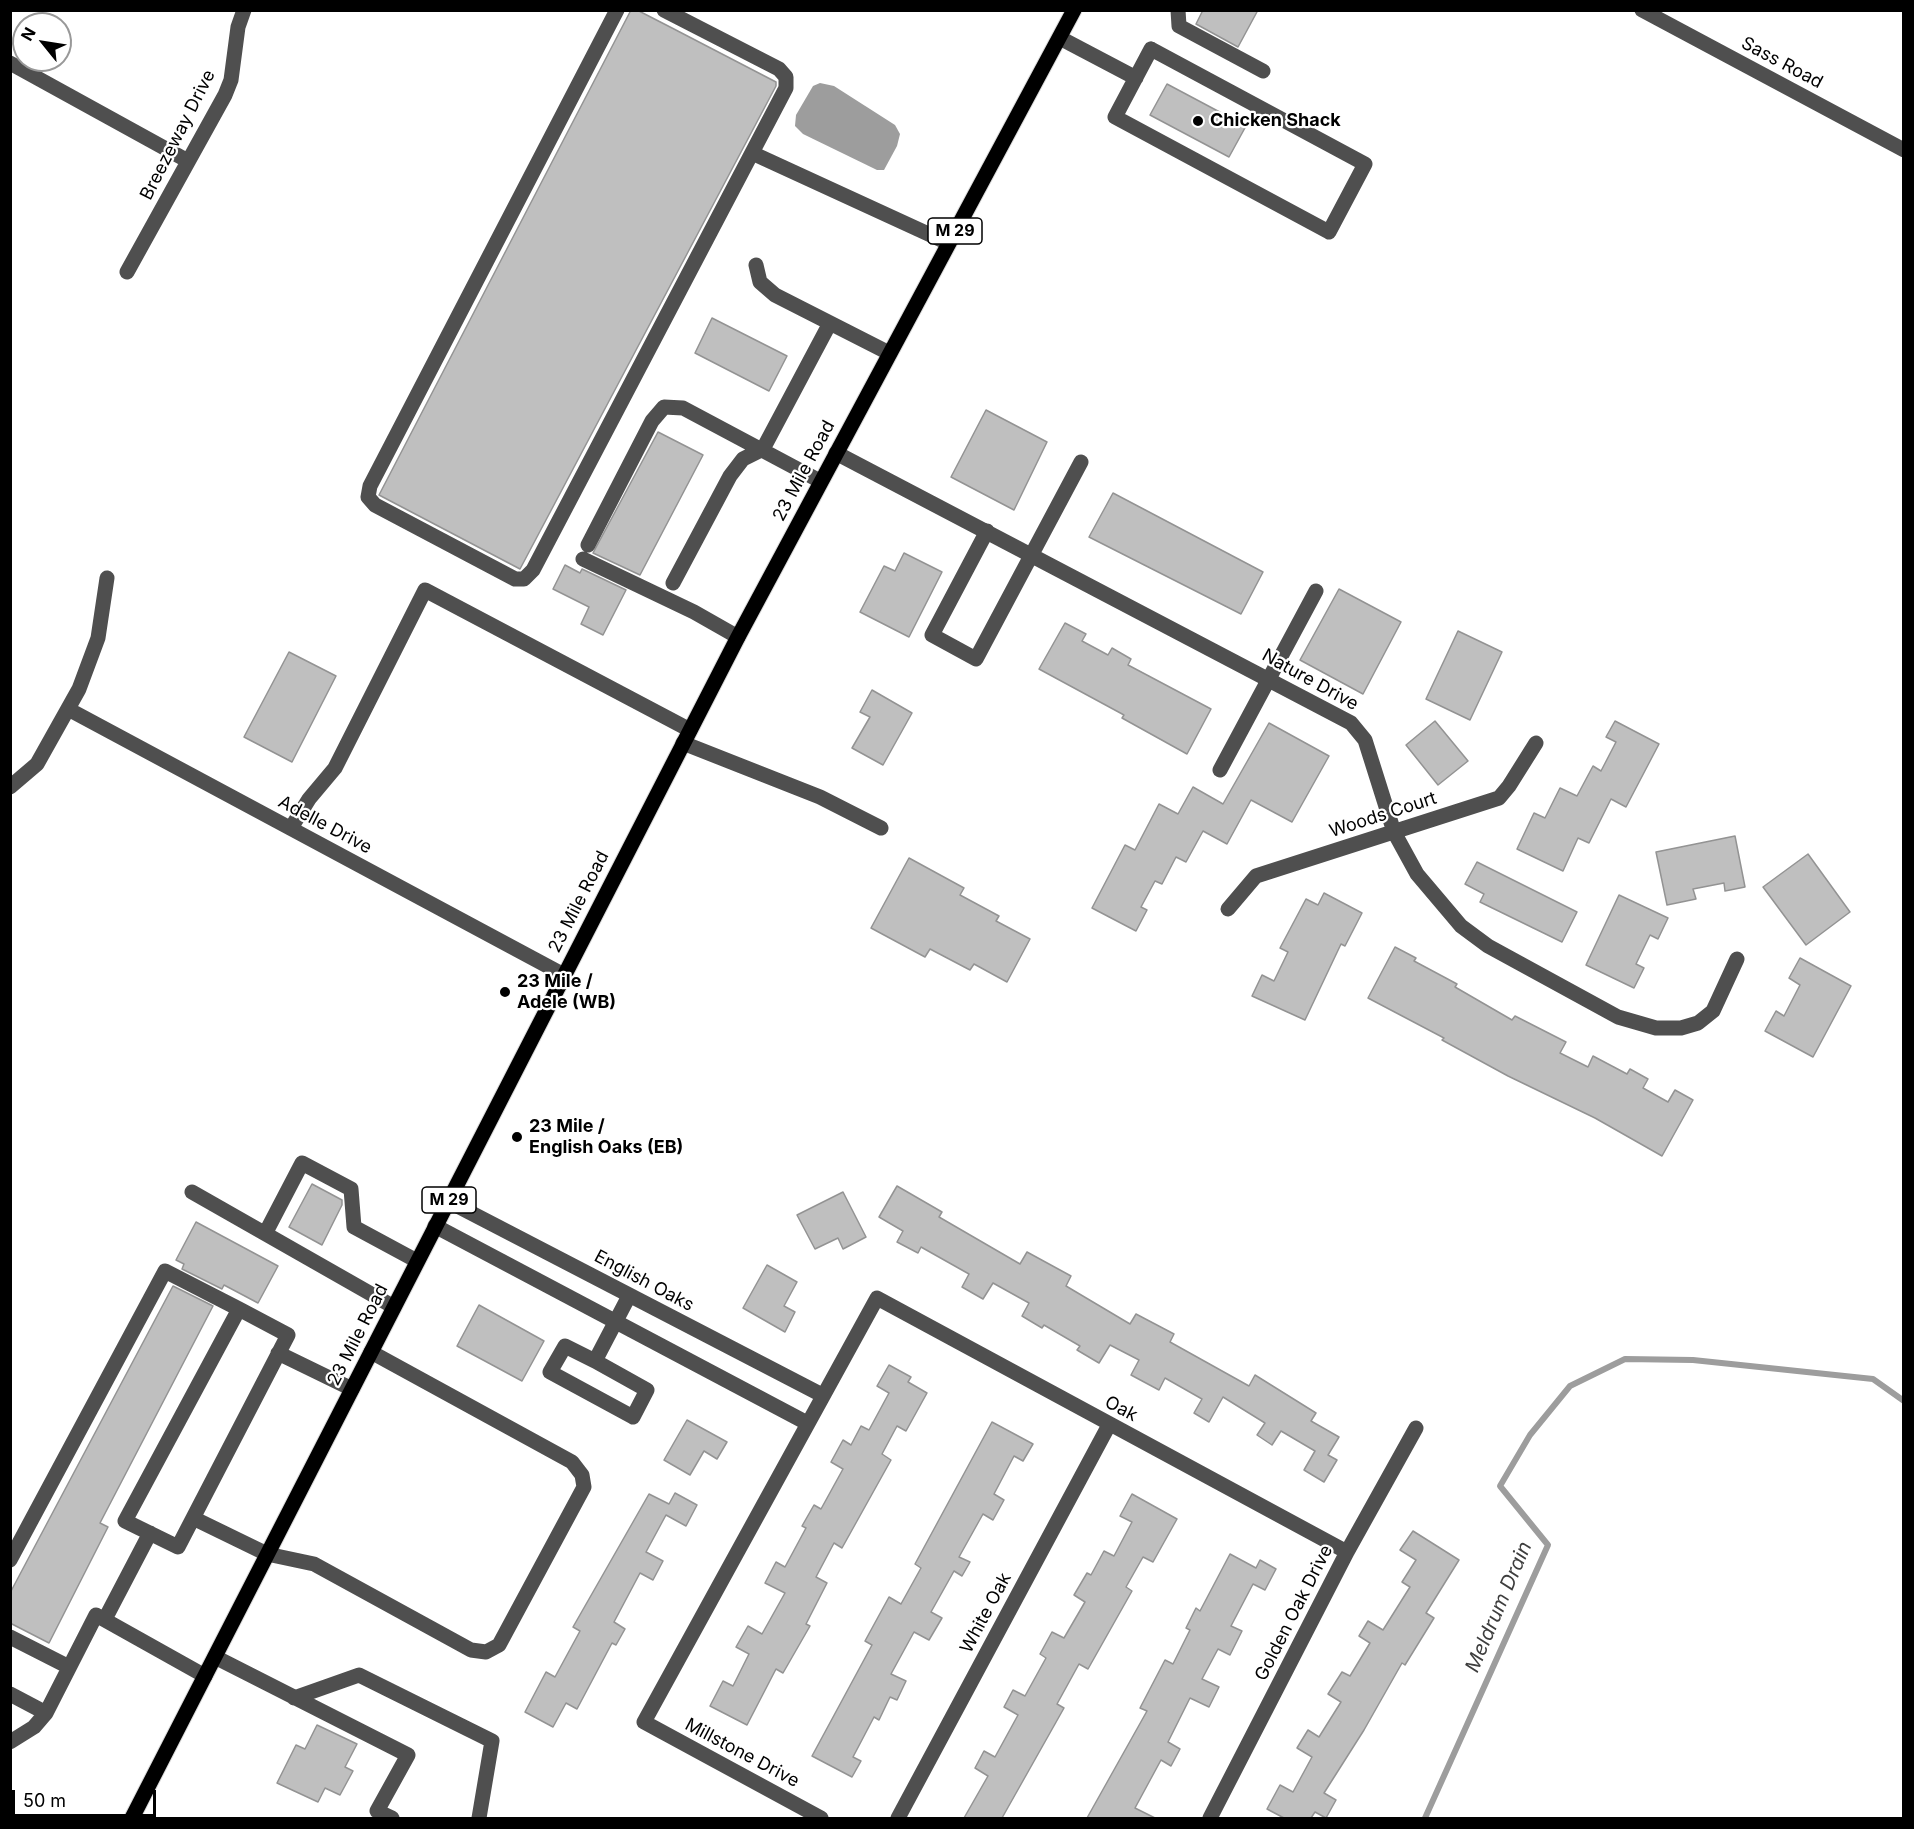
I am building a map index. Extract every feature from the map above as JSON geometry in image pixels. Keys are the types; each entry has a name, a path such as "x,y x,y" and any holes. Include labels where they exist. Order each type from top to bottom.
{"main road":[{"name":"23 Mile Road","path":"132,1818 738,637 1074,10"}],"street":[{"name":"Breezeway Drive","path":"127,272 231,80 238,27 244,10"},
{"path":"616,10 370,486 368,497 375,505 515,579 524,579 533,570 786,88 786,77 779,69 664,10"},
{"path":"1178,10 1179,26 1263,71"},
{"name":"Sass Road","path":"1642,10 1904,150"},
{"path":"1059,38 1136,78"},
{"path":"1151,49 1365,164 1329,232 1115,117 1136,78 1151,49"},
{"path":"10,63 188,161"},
{"path":"752,153 948,243"},
{"path":"756,265 760,282 775,295 889,353"},
{"path":"673,583 730,476 743,459 763,449 830,323"},
{"path":"738,637 585,552 652,421 664,407 682,408 820,481"},
{"name":"Nature Drive","path":"836,453 1338,714 1351,723 1365,740 1395,832 1417,874 1461,926 1488,946 1618,1017 1656,1028 1681,1028 1698,1023 1713,1011 1737,958"},
{"path":"987,531 932,635 976,659 1081,462"},
{"path":"10,787 37,764 68,709 89,665 98,638 107,578"},
{"path":"291,828 309,799 335,768 425,590 686,737 820,797 881,828"},
{"path":"1220,770 1316,591"},
{"name":"Adelle Drive","path":"68,709 564,975"},
{"name":"Woods Court","path":"1228,909 1256,876 1499,798 1536,742"},
{"path":"266,1232 302,1163 351,1189 354,1227 417,1261"},
{"path":"192,1192 266,1232 394,1307"},
{"name":"English Oaks","path":"448,1201 822,1395"},
{"path":"435,1226 807,1423 822,1395"},
{"path":"10,1560 165,1271 239,1309 288,1335 178,1547 125,1521 239,1309"},
{"path":"595,1361 629,1296"},
{"name":"Oak","path":"822,1395 877,1298 1347,1552"},
{"path":"564,1346 595,1361 647,1390 633,1417 550,1372 564,1346"},
{"path":"193,1518 267,1554 314,1564 471,1650 486,1652 499,1645 584,1487 582,1475 572,1462 371,1352"},
{"path":"278,1353 352,1389"},
{"name":"Millstone Drive","path":"807,1423 644,1722 821,1818"},
{"name":"White Oak","path":"898,1818 1109,1425"},
{"name":"Golden Oak Drive","path":"1210,1818 1347,1552 1416,1428"},
{"path":"105,1619 150,1533"},
{"path":"10,1742 34,1727 46,1713 96,1615 205,1676"},
{"path":"10,1637 69,1667"},
{"path":"215,1657 408,1755 377,1811 392,1818"},
{"path":"294,1698 359,1675 492,1741 478,1818"},
{"path":"10,1694 46,1713"}],"shaded area":[{"path":"820,83 834,86 895,125 900,134 897,146 884,170 877,170 803,134 795,126 796,115 813,86"}],"building":[{"path":"631,10 637,10 776,82 776,86 520,569 379,495"},
{"path":"1203,10 1258,10 1238,47 1196,24"},
{"name":"Chicken Shack","path":"1167,84 1246,126 1229,157 1150,115"},
{"path":"712,318 787,356 769,391 695,353"},
{"path":"986,410 1047,442 1014,510 951,477"},
{"path":"658,432 703,455 640,575 593,553"},
{"path":"1113,493 1263,572 1241,614 1089,537"},
{"path":"904,553 942,572 909,637 860,612 884,566 895,571"},
{"path":"565,565 580,573 582,569 626,590 603,635 581,624 589,607 553,589"},
{"path":"1339,589 1401,622 1363,694 1300,660"},
{"path":"1065,623 1086,634 1082,641 1108,655 1112,648 1131,659 1128,665 1211,709 1187,754 1122,718 1124,715 1039,669"},
{"path":"1458,631 1502,652 1470,720 1426,699"},
{"path":"289,652 336,676 292,762 244,737"},
{"path":"872,690 912,713 883,765 852,748 870,717 860,712"},
{"path":"1435,721 1468,761 1438,785 1406,745"},
{"path":"1615,721 1659,744 1626,807 1611,799 1589,843 1578,838 1563,871 1517,849 1534,813 1545,818 1560,788 1577,796 1593,766 1601,771 1616,742 1606,737"},
{"path":"1269,723 1329,756 1292,822 1251,800 1227,844 1203,831 1186,862 1176,857 1162,884 1155,881 1141,907 1147,910 1136,931 1092,908 1125,845 1135,850 1159,804 1178,814 1193,787 1223,804"},
{"path":"1735,836 1745,887 1725,891 1724,883 1693,889 1696,899 1667,905 1656,852"},
{"path":"1808,854 1850,912 1806,945 1763,887"},
{"path":"909,858 964,888 960,895 999,916 996,921 1030,939 1007,982 974,964 970,970 930,949 925,957 871,928"},
{"path":"1477,862 1577,912 1562,942 1480,902 1484,894 1465,884"},
{"path":"1324,893 1362,913 1345,946 1341,944 1305,1020 1252,996 1262,975 1274,981 1288,952 1280,948 1306,899 1318,905"},
{"path":"1619,895 1668,918 1658,939 1650,935 1636,964 1644,968 1634,988 1586,965"},
{"path":"1395,947 1416,958 1414,961 1457,984 1455,987 1512,1020 1515,1016 1566,1042 1560,1053 1588,1067 1593,1056 1627,1074 1630,1069 1648,1079 1643,1088 1668,1102 1675,1090 1693,1100 1662,1156 1595,1118 1508,1076 1442,1040 1444,1038 1368,998"},
{"path":"1800,958 1851,986 1813,1057 1765,1031 1776,1011 1784,1016 1800,985 1789,978"},
{"path":"312,1184 342,1200 342,1205 322,1245 289,1227"},
{"path":"897,1186 942,1212 939,1217 1020,1264 1027,1252 1071,1276 1066,1286 1130,1324 1136,1314 1174,1334 1170,1342 1249,1386 1255,1375 1316,1413 1311,1421 1339,1437 1328,1455 1337,1460 1324,1482 1304,1470 1315,1451 1281,1431 1272,1445 1257,1435 1265,1423 1223,1397 1209,1422 1194,1413 1202,1399 1165,1378 1159,1390 1131,1375 1139,1360 1110,1345 1099,1363 1077,1350 1080,1346 1044,1325 1042,1328 1022,1316 1029,1303 993,1283 983,1299 962,1287 969,1274 921,1247 918,1253 897,1242 903,1231 879,1217"},
{"path":"843,1192 866,1237 843,1249 838,1238 815,1249 797,1215"},
{"path":"196,1222 278,1266 258,1303 224,1285 222,1289 182,1269 184,1264 176,1260"},
{"path":"767,1265 797,1282 784,1306 795,1312 785,1332 743,1308"},
{"path":"173,1286 213,1306 100,1523 108,1527 49,1643 10,1623 10,1593"},
{"path":"479,1305 544,1341 522,1381 457,1346"},
{"path":"889,1365 911,1377 908,1382 927,1393 906,1431 897,1426 882,1454 891,1460 842,1548 834,1543 816,1577 827,1583 806,1624 810,1626 783,1673 776,1669 747,1725 710,1706 723,1681 733,1686 749,1654 736,1647 748,1626 762,1634 785,1593 765,1583 776,1562 785,1567 806,1528 802,1526 814,1505 821,1509 843,1469 831,1462 843,1440 851,1445 861,1426 869,1430 889,1393 877,1386"},
{"path":"687,1420 727,1442 717,1459 704,1451 690,1475 664,1460"},
{"path":"992,1422 1033,1444 1023,1461 1014,1456 994,1494 1004,1500 993,1520 983,1514 959,1557 970,1562 962,1576 954,1571 931,1612 942,1618 929,1640 914,1632 891,1674 906,1681 897,1700 890,1697 879,1720 874,1717 853,1757 861,1761 852,1777 812,1756 872,1645 865,1641 889,1597 901,1604 921,1568 915,1564"},
{"path":"675,1493 697,1505 686,1526 666,1515 646,1552 663,1561 653,1580 640,1573 614,1622 625,1629 616,1645 612,1643 577,1709 566,1703 553,1727 525,1712 546,1672 555,1677 580,1631 573,1627 649,1494 669,1504"},
{"path":"1132,1494 1177,1519 1153,1562 1143,1557 1126,1587 1132,1591 1088,1669 1079,1664 1057,1704 1064,1708 1002,1818 964,1818 988,1776 975,1768 984,1751 995,1757 1018,1715 1004,1707 1013,1690 1025,1696 1046,1658 1040,1654 1052,1632 1064,1638 1085,1602 1074,1595 1087,1573 1091,1575 1104,1551 1114,1556 1132,1522 1120,1516"},
{"path":"1413,1531 1459,1560 1426,1613 1434,1618 1405,1665 1402,1663 1364,1730 1324,1793 1336,1800 1326,1818 1315,1812 1311,1818 1284,1818 1267,1809 1280,1785 1293,1792 1312,1757 1297,1748 1308,1730 1319,1737 1341,1702 1328,1694 1342,1672 1350,1676 1370,1643 1359,1636 1368,1621 1383,1630 1410,1587 1402,1582 1416,1560 1400,1550"},
{"path":"1230,1554 1256,1568 1260,1560 1276,1569 1265,1590 1253,1584 1231,1626 1242,1631 1230,1655 1218,1649 1202,1679 1219,1687 1209,1707 1190,1698 1168,1742 1180,1749 1171,1766 1161,1760 1135,1808 1155,1818 1087,1818 1147,1711 1140,1708 1165,1660 1173,1664 1190,1630 1186,1628 1196,1608 1200,1611"},
{"path":"317,1725 357,1744 345,1767 353,1771 340,1795 325,1788 318,1802 277,1783 296,1745 305,1749"}],"waterway":[{"name":"Meldrum Drain","path":"1425,1818 1548,1545 1500,1486 1530,1435 1570,1386 1625,1359 1693,1360 1873,1379 1904,1401"}],"place":[{"name":"Chicken Shack","path":"1198,121"},
{"name":"23 Mile / Adele (WB)","path":"505,992"},
{"name":"23 Mile / English Oaks (EB)","path":"517,1137"}]}
